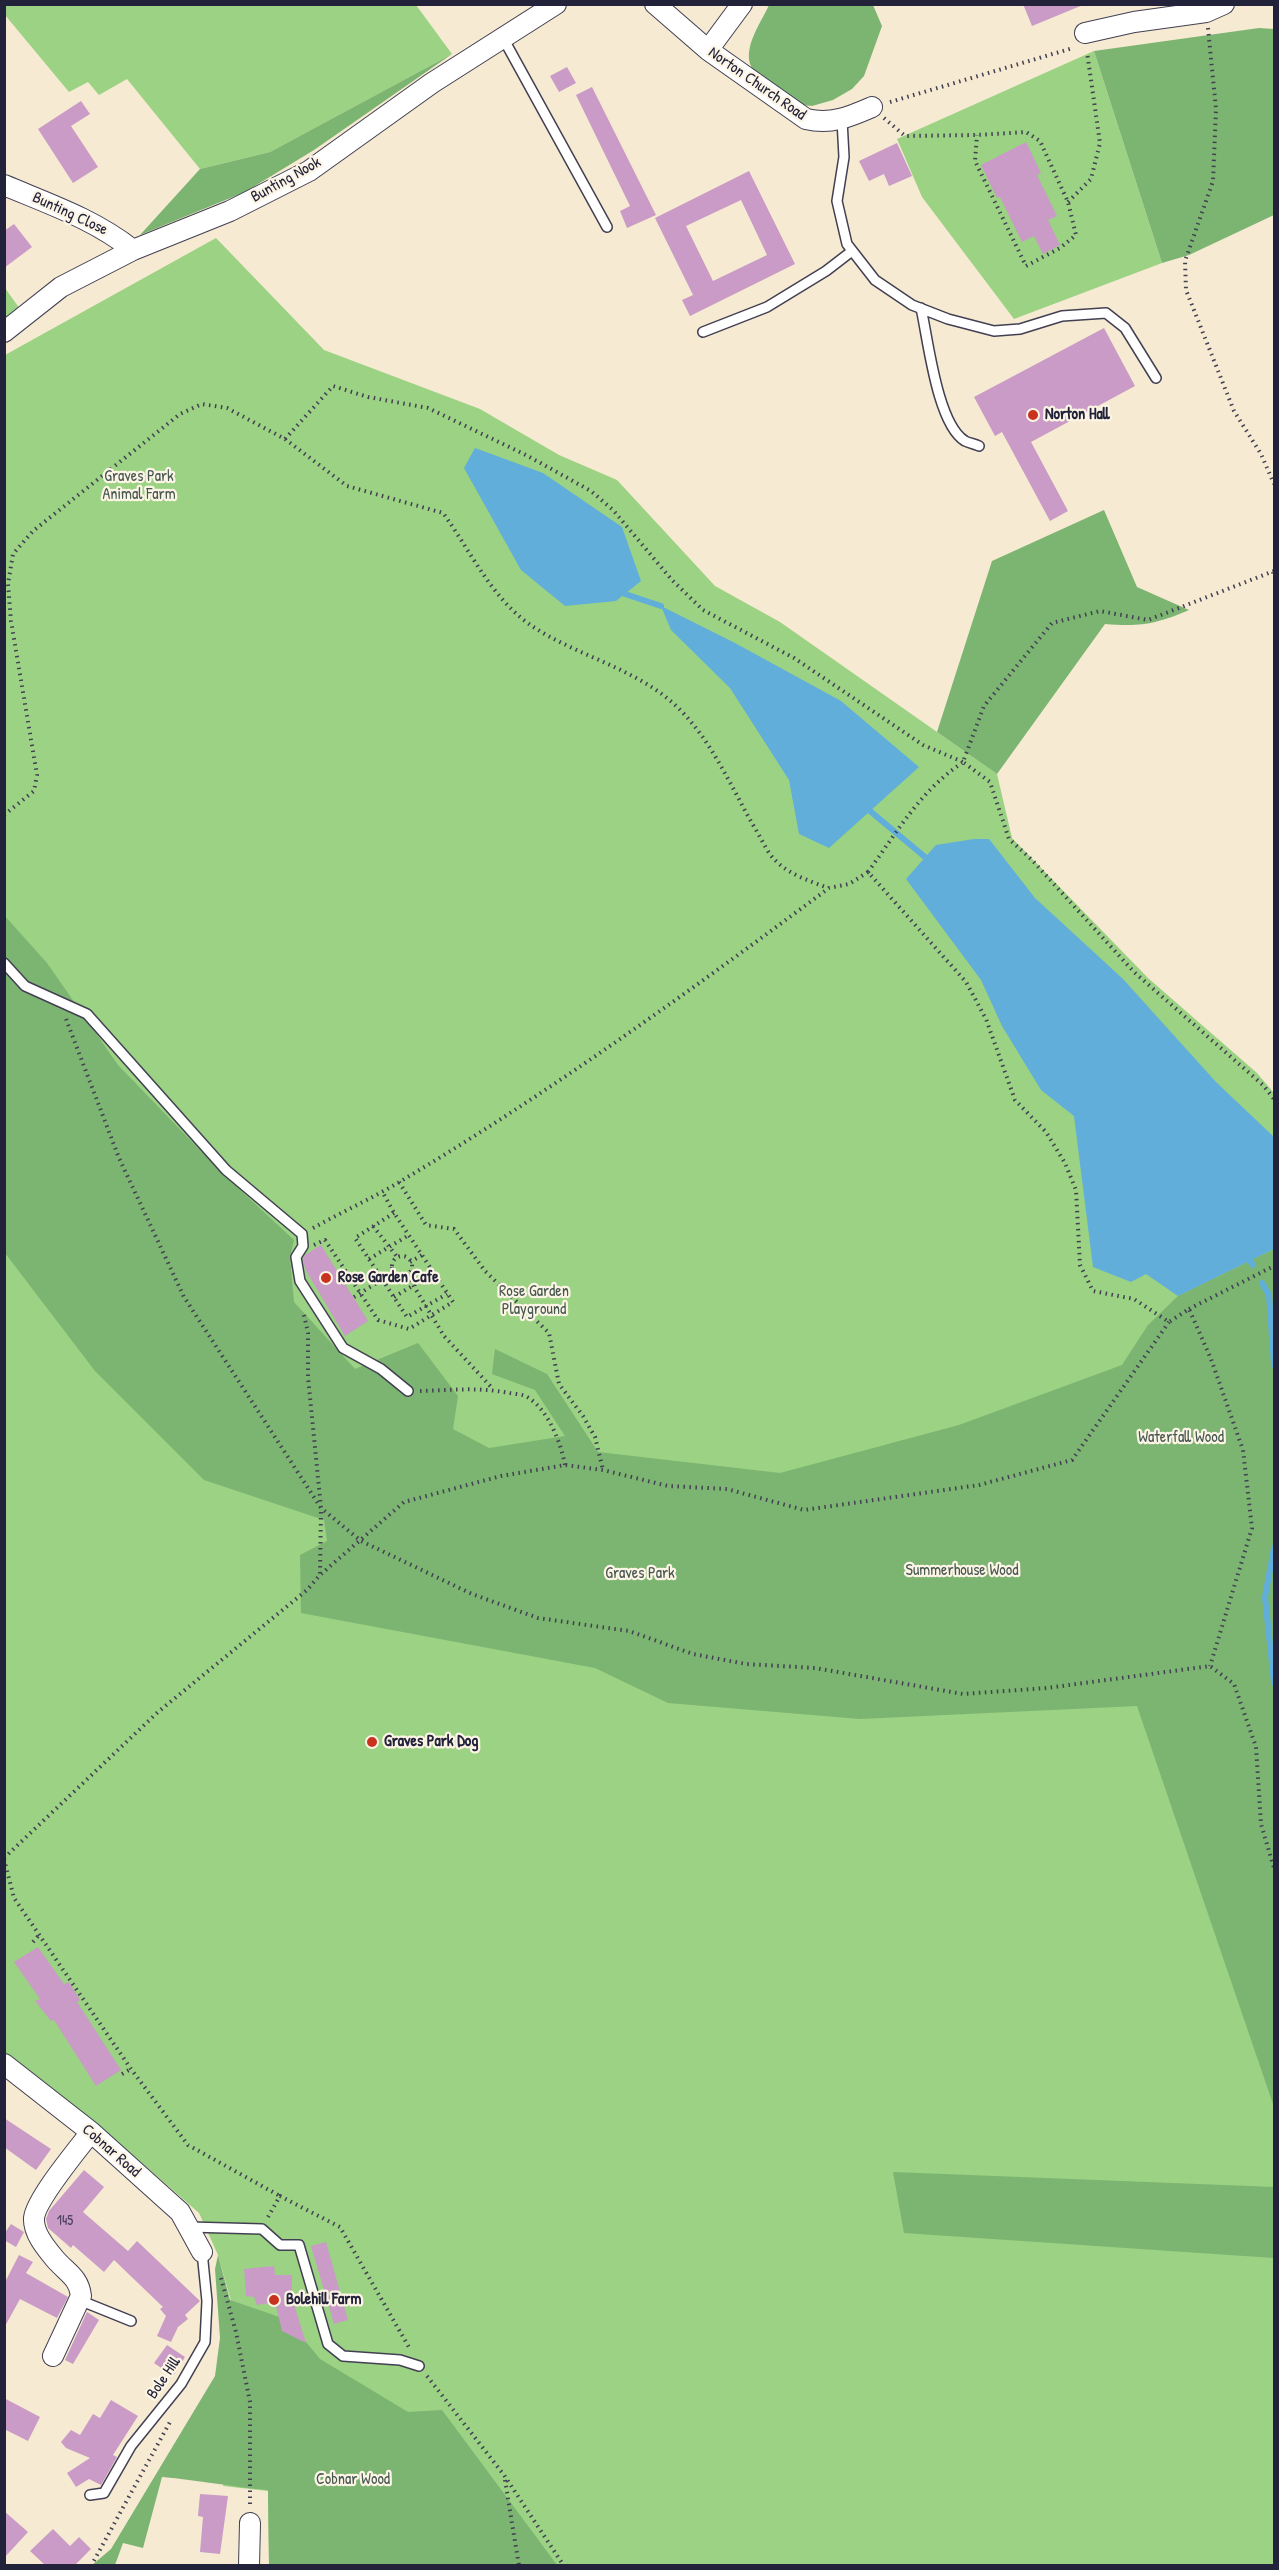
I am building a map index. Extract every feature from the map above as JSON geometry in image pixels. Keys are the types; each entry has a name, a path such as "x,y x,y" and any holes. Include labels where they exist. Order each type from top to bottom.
{"street":[{"name":"Bunting Nook","path":"4,332 61,286 133,250 230,211 309,171 432,83 556,4"},
{"name":"Norton Church Road","path":"656,4 708,50 806,119 821,123 842,120 872,107"},
{"path":"708,50 742,4"},
{"path":"1086,38 1134,13 1215,8"},
{"name":"Bunting Close","path":"4,185 111,232 133,250"},
{"name":"Cobnar Road","path":"4,2064 91,2132 180,2212 202,2252"},
{"path":"53,2356 79,2300 80,2284 68,2269 57,2261 38,2236 34,2218 40,2202 91,2132"},
{"path":"249,2565 250,2523"}],"lane":[{"path":"503,38 607,227"},
{"path":"842,120 844,157 837,201 847,244 875,280 921,308 948,319 994,331 1020,329 1062,316 1106,313 1125,327 1156,378"},
{"path":"704,332 767,307 826,271 852,251"},
{"path":"921,308 937,388 952,424 964,440 979,446"},
{"path":"4,963 25,986 87,1014 225,1170 302,1234 303,1246 296,1257 300,1281 343,1348 381,1370 408,1391"},
{"path":"188,2227 262,2229 280,2245 299,2245 328,2344 343,2356 400,2360 419,2366"},
{"name":"Bole Hill","path":"90,2495 104,2493 131,2446 181,2384 205,2342 207,2301 202,2252"},
{"path":"79,2300 131,2321"}],"path":[{"path":"1215,8 1216,109 1213,180 1185,261 1186,290 1234,411 1261,454 1275,484"},
{"path":"872,107 1086,38 1100,142 1091,179 1068,202"},
{"path":"872,107 905,136 1026,132 1040,141 1068,202 1076,235 1060,248 1026,266 975,162 977,135"},
{"path":"285,439 333,386 368,397 428,408 526,455 591,491 613,510 672,580 703,610 794,658 923,745 963,762 990,782 1009,838 1032,860 1134,972 1263,1085 1275,1099"},
{"path":"4,815 34,791 38,775 11,621 8,584 13,554 33,531 180,414 202,404 227,408 285,439 347,486 443,513 499,597 528,623 571,648 648,684 683,712 710,744 745,811 775,861 797,876 829,888"},
{"path":"302,1234 399,1182 525,1103 759,940 829,888 849,884 868,872 918,801 941,777 963,762 984,706 1052,623 1100,611 1148,620 1274,572 1275,578"},
{"path":"868,872 966,982 986,1018 1015,1100 1046,1132 1065,1163 1076,1190 1080,1265 1093,1291 1134,1299 1169,1322"},
{"path":"60,1003 119,1158 184,1297 321,1508 361,1541 472,1594 538,1618 629,1631 693,1654 746,1664 815,1668 963,1694 1047,1688 1210,1666 1234,1684 1256,1748 1261,1824 1275,1868"},
{"path":"399,1182 426,1226 454,1229 485,1270 549,1333 559,1384 583,1416 595,1437 603,1470"},
{"path":"303,1246 326,1240 378,1320 409,1329 453,1302 382,1191"},
{"path":"394,1213 355,1238 407,1317 447,1294"},
{"path":"373,1226 398,1258"},
{"path":"369,1259 409,1235"},
{"path":"410,1262 422,1255"},
{"path":"398,1258 406,1258 410,1262 411,1269 406,1275 400,1276 394,1272 392,1265 398,1258"},
{"path":"280,2196 188,2145 131,2070 14,1898 4,1858 158,1712 307,1590 320,1575 404,1502 501,1476 566,1465 603,1470 668,1486 727,1490 804,1510 979,1485 1072,1460 1169,1322 1275,1266"},
{"path":"354,1297 360,1291 394,1272"},
{"path":"394,1297 434,1273"},
{"path":"406,1275 456,1350 494,1390"},
{"path":"1189,1310 1211,1359 1243,1450 1252,1528 1210,1666"},
{"path":"304,1312 308,1333 308,1377 321,1508 320,1575"},
{"path":"408,1391 463,1388 494,1390 527,1396 544,1414 561,1442 566,1465"},
{"path":"33,1942 39,1935"},
{"path":"122,2074 131,2070"},
{"path":"202,2252 218,2269 236,2332 250,2402 250,2523"},
{"path":"91,2565 182,2400 181,2384"},
{"path":"504,2475 510,2500 519,2565"}],"green space":[{"path":"4,5 416,5 452,54 270,152 200,169 127,79 99,95 88,82 69,92 5,15"},
{"path":"769,5 873,5 882,26 864,76 852,89 833,100 812,106 796,102 754,71 750,63 750,47"},
{"path":"1259,28 1274,29 1274,215 1189,255 1162,263 1094,51"},
{"path":"1094,51 1162,263 1014,319 922,197 897,139"},
{"path":"452,54 314,150 245,192 140,235 200,169 270,152"},
{"name":"Graves Park","path":"216,238 324,350 480,409 559,455 617,480 715,586 780,622 997,774 1012,838 1148,978 1257,1073 1274,1093 1274,2565 269,2565 268,2491 223,2486 255,2386 218,2255 199,2213 119,2143 5,2054 5,355"},
{"path":"5,288 20,309 5,322"},
{"path":"1104,510 1137,587 1189,610 1167,619 1148,623 1105,624 997,774 937,732 992,561"},
{"name":"Summerhouse Wood","path":"4,915 47,963 118,1065 223,1174 294,1240 290,1257 294,1302 355,1369 418,1343 458,1396 453,1429 489,1448 565,1436 535,1390 492,1374 495,1349 547,1374 598,1452 780,1473 959,1425 1122,1365 1148,1325 1178,1296 1274,1249 1274,2107 1137,1706 860,1719 668,1703 595,1668 301,1613 300,1555 327,1541 324,1520 204,1480 95,1371 5,1253"},
{"path":"893,2172 1274,2187 1274,2258 904,2233"},
{"name":"Cobnar Wood","path":"218,2255 230,2300 288,2320 320,2359 408,2412 442,2410 557,2565 269,2565 268,2490 162,2477 143,2548 123,2543 115,2565 91,2566 111,2549 215,2376 220,2338 215,2269"}],"water":[{"path":"475,448 543,473 622,527 641,581 616,601 565,606 521,570 464,468"},
{"path":"661,606 735,643 841,701 919,767 829,848 799,834 789,780 730,688 671,630"},
{"path":"989,839 1035,898 1123,979 1216,1082 1274,1137 1274,1249 1178,1296 1146,1274 1131,1282 1093,1267 1074,1116 1041,1090 1002,1026 981,980 906,879 936,845"}],"building":[{"path":"1023,4 1083,4 1083,5 1032,26"},
{"path":"567,67 576,83 559,92 550,76"},
{"path":"592,87 656,215 627,228 620,211 630,206 576,95"},
{"path":"81,101 90,114 71,126 98,167 73,183 38,129"},
{"path":"1026,142 1041,173 1037,175 1057,216 1048,220 1060,245 1043,254 1034,236 1022,242 981,165"},
{"path":"897,143 912,176 889,186 884,174 869,181 859,161"},
{"path":"749,171 795,264 690,316 682,300 693,295 655,218","holes":["741,200 767,255 713,281 686,226"]},
{"path":"14,224 32,247 4,268 4,231"},
{"name":"Norton Hall","path":"1104,328 1135,386 1031,442 1068,511 1050,521 1002,432 995,436 974,397"},
{"name":"Rose Garden Cafe","path":"321,1245 368,1321 345,1336 305,1269 303,1258 305,1255"},
{"path":"38,1947 64,1984 69,1982 80,2000 77,2002 121,2070 96,2086 54,2020 51,2021 35,2001 40,1999 14,1962"},
{"path":"4,2118 51,2149 36,2170 4,2147"},
{"path":"84,2170 104,2187 83,2212 128,2251 137,2241 200,2301 185,2315 188,2319 178,2327 171,2342 157,2336 166,2316 160,2309 163,2307 114,2260 104,2272 73,2245 71,2248 48,2228 46,2219 49,2211"},
{"path":"11,2224 24,2232 16,2247 4,2240 4,2234"},
{"path":"326,2242 348,2320 334,2324 311,2246"},
{"path":"19,2255 33,2262 26,2273 68,2297 57,2318 20,2299 4,2328 4,2284"},
{"name":"Bolehill Farm","path":"274,2266 275,2275 292,2275 292,2298 306,2343 282,2331 275,2302 257,2305 254,2297 246,2296 244,2269"},
{"path":"87,2312 99,2320 73,2364 65,2360"},
{"path":"167,2345 185,2357 173,2376 154,2363"},
{"path":"4,2398 40,2417 28,2441 4,2429"},
{"path":"111,2400 138,2416 113,2455 117,2457 101,2485 89,2479 76,2487 67,2473 90,2458 66,2448 61,2442 71,2430 80,2435 93,2414 100,2418"},
{"path":"200,2494 228,2496 220,2554 200,2552 203,2517 198,2516"},
{"path":"4,2511 28,2532 4,2558"},
{"path":"53,2529 70,2546 79,2537 91,2549 75,2565 45,2565 30,2551"}],"waterway":[{"path":"625,594 661,606"},
{"path":"870,811 925,857"},
{"path":"1250,1261 1253,1265"},
{"path":"1262,1283 1269,1295 1274,1365"},
{"path":"1274,1548 1265,1597 1274,1683"}],"place":[{"name":"Norton Hall","path":"1033,415"},
{"name":"Rose Garden Cafe","path":"326,1278"},
{"name":"Graves Park Dog","path":"372,1742"},
{"name":"Bolehill Farm","path":"274,2300"}],"park label":[{"name":"Graves Park Animal Farm","path":"139,486"},
{"name":"Rose Garden Playground","path":"534,1301"},
{"name":"Waterfall Wood","path":"1181,1438"}]}
